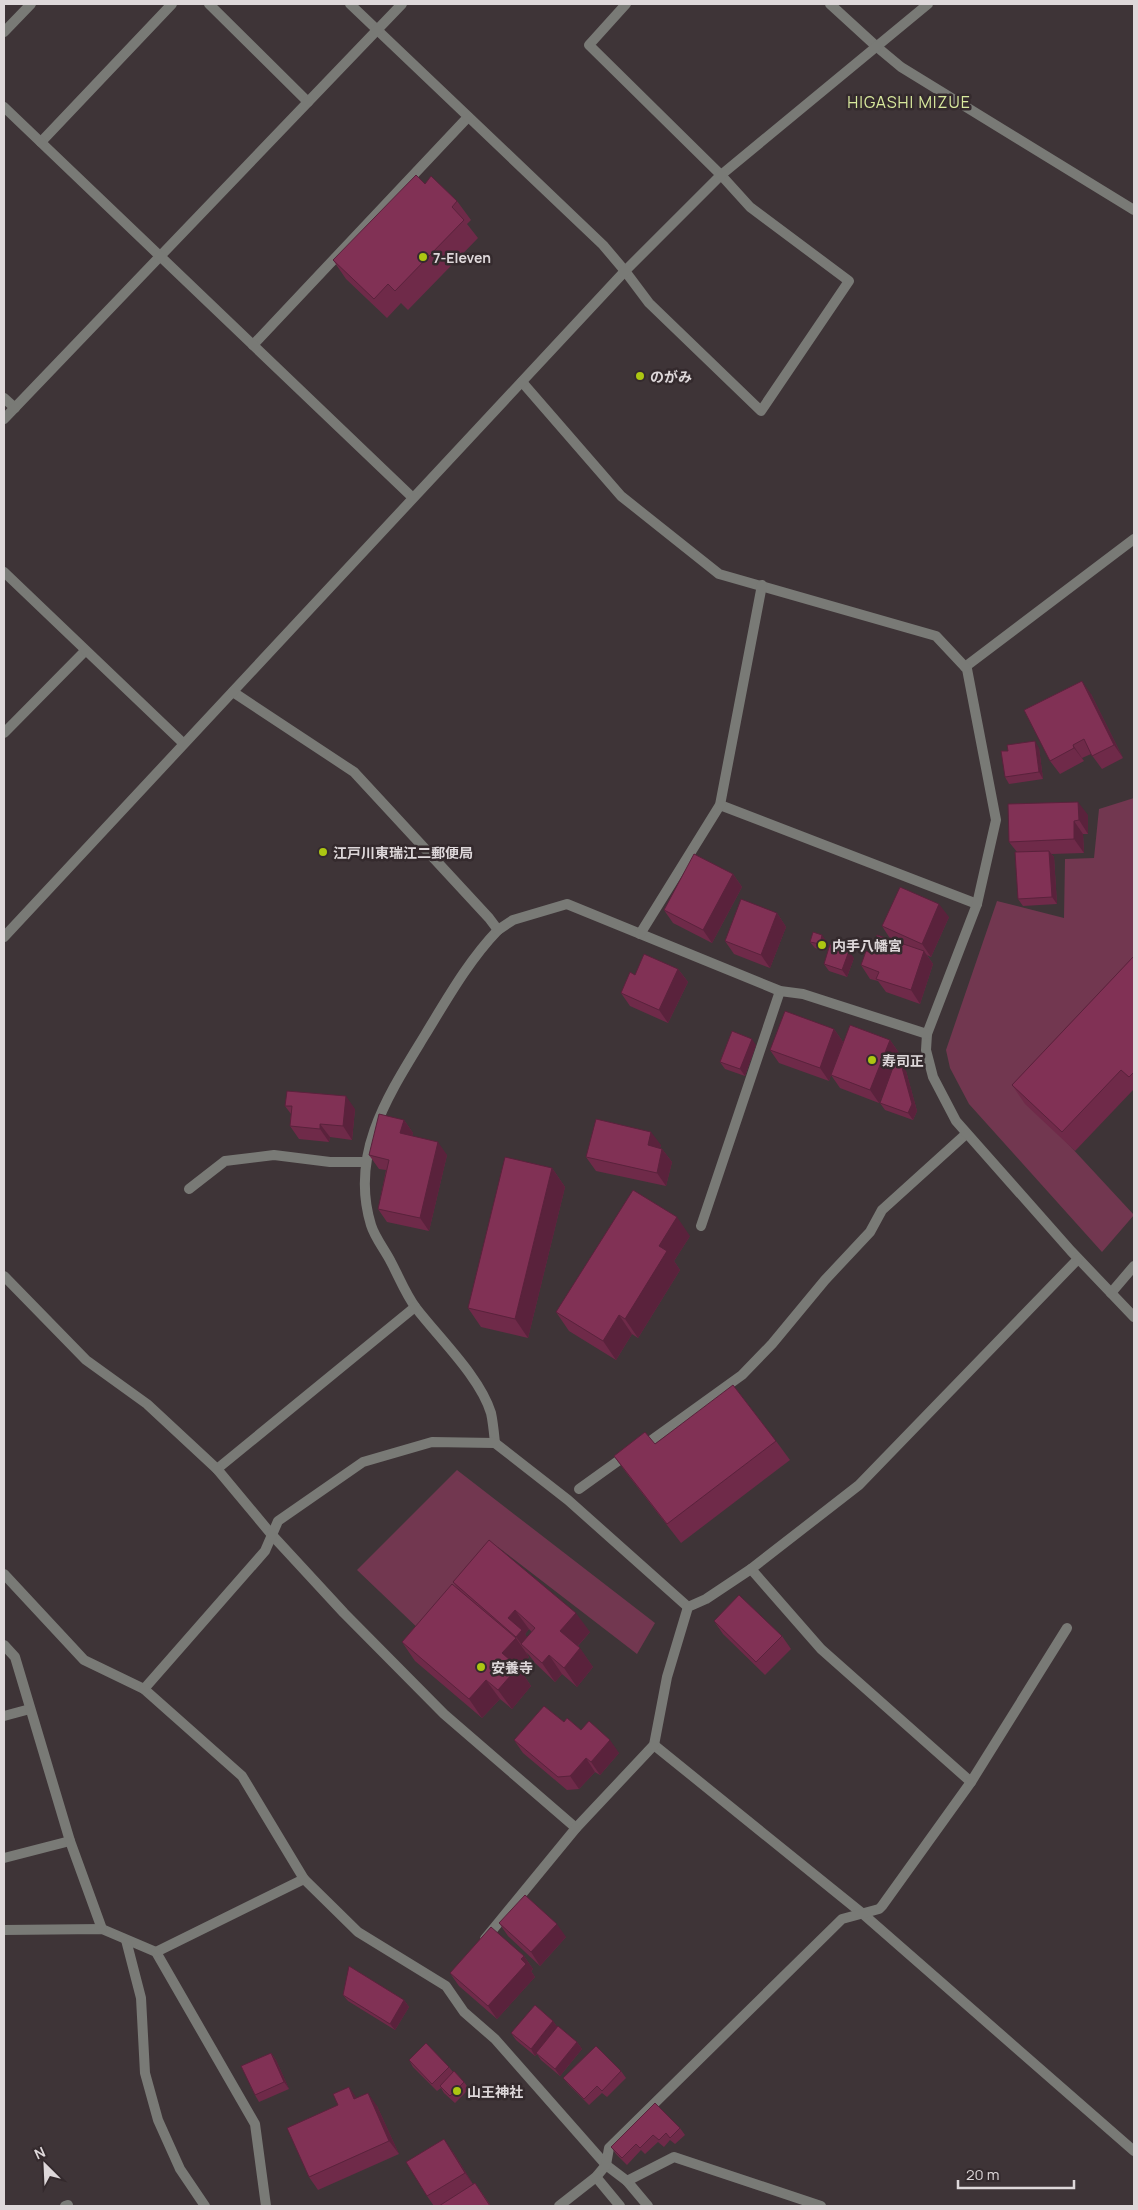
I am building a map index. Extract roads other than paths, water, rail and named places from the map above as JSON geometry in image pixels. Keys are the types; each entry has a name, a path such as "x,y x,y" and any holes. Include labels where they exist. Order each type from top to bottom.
{"street":[{"path":"4,32 31,4"},
{"path":"41,142 172,4"},
{"path":"209,4 308,102"},
{"path":"350,4 603,244 649,303 762,412 849,281 750,207 721,175 589,45 626,4"},
{"path":"4,420 402,4"},
{"path":"830,4 901,68 1134,210"},
{"path":"4,937 412,497 625,271 721,175 928,4"},
{"path":"4,107 412,497"},
{"path":"253,345 468,117"},
{"path":"522,382 621,496 720,574 936,636 967,669 996,820 977,904 927,1034 926,1050 932,1077 956,1122 966,1134 1078,1259 1134,1317"},
{"path":"4,398 15,408"},
{"path":"965,667 1134,539"},
{"path":"4,572 183,743"},
{"path":"640,934 720,805 762,585"},
{"path":"4,733 85,651"},
{"path":"232,692 354,772 498,930"},
{"path":"720,805 977,904"},
{"path":"495,1443 491,1412 454,1352 415,1307 372,1226 365,1193 366,1162 374,1129 392,1090 448,997 485,944 498,930 512,920 568,904 780,991 803,994 927,1034"},
{"path":"701,1226 780,991"},
{"path":"579,1489 618,1461 633,1454 742,1375 772,1344 825,1280 870,1232 882,1210 966,1134"},
{"path":"189,1189 225,1161 274,1155 330,1162 366,1162"},
{"path":"477,1949 576,1828 654,1745 667,1677 688,1608 706,1599 751,1569 859,1485 1078,1259"},
{"path":"1111,1293 1134,1266"},
{"path":"4,1276 86,1360 147,1404 217,1469 272,1535 344,1613 444,1714 576,1828"},
{"path":"217,1469 415,1307"},
{"path":"144,1689 265,1551 278,1521 363,1462 432,1442 495,1443 568,1500 688,1608"},
{"path":"751,1569 821,1649 971,1782"},
{"path":"4,1574 84,1660 144,1689 242,1776 304,1879 358,1932 449,1983 464,2012 495,2039 606,2165 626,2181 648,2206"},
{"path":"559,2206 596,2177 606,2165 609,2148 842,1919 879,1909 971,1782 1067,1628"},
{"path":"4,1645 15,1657 70,1841 102,1928"},
{"path":"4,1716 30,1709"},
{"path":"654,1745 863,1914 1134,2151"},
{"path":"4,1858 70,1841"},
{"path":"156,1952 304,1879"},
{"path":"4,1930 102,1928 156,1952 255,2124 266,2206"},
{"path":"126,1940 141,1998 145,2073 158,2120 180,2169 205,2206"},
{"path":"626,2181 674,2157 821,2206"},
{"path":"596,2177 620,2206"}],"place":[{"name":"7-Eleven","path":"423,257"},
{"name":"のがみ","path":"640,376"},
{"name":"江戸川東瑞江二郵便局","path":"323,852"},
{"name":"内手八幡宮","path":"822,945"},
{"name":"寿司正","path":"872,1060"},
{"name":"安養寺","path":"481,1667"},
{"name":"山王神社","path":"457,2091"}],"district":[{"name":"HIGASHI MIZUE","path":"909,102"}]}
